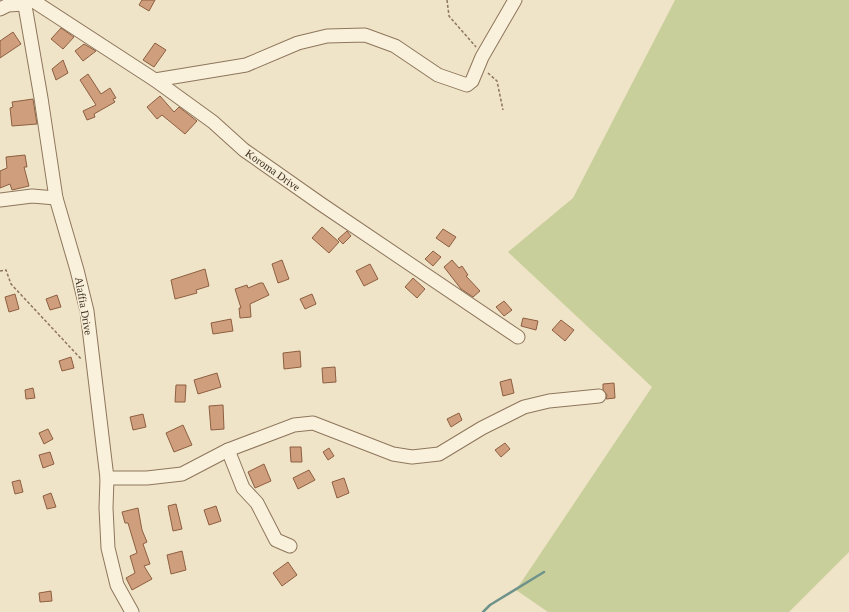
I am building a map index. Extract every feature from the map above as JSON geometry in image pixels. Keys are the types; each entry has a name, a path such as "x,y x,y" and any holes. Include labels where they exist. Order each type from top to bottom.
{"street":[{"path":"155,80 246,65 298,43 327,36 365,35 394,46 438,75 467,85 472,80 482,58 516,0"},
{"path":"0,9 8,5 27,1"},
{"name":"Koroma Drive","path":"27,1 155,80 213,122 244,150 518,337"},
{"name":"Alaffia Drive","path":"27,1 56,198 77,270 87,311 107,478 106,508 108,548 117,585 132,612"},
{"path":"0,200 32,196 56,198"},
{"path":"107,478 147,478 182,474 228,450 294,425 313,423 393,454 412,457 439,454 482,428 524,407 549,402 599,396"},
{"path":"228,450 243,488 257,503 276,540 290,546"}],"path":[{"path":"0,271 6,270 11,284 89,368 93,369"}],"green space":[{"path":"675,0 849,0 849,552 789,612 548,612 516,590 652,387 508,252 573,198"}],"building":[{"path":"142,0 155,0 149,11 139,5"},
{"path":"61,28 74,37 63,49 51,39"},
{"path":"13,32 21,44 0,58 0,41"},
{"path":"155,43 166,50 154,67 143,60"},
{"path":"84,44 96,51 83,61 75,51"},
{"path":"63,60 68,73 56,80 52,69"},
{"path":"88,74 101,94 110,88 116,98 113,99 115,102 94,114 95,117 87,120 83,111 96,105 80,80"},
{"path":"160,96 174,112 179,107 197,121 185,134 162,115 157,119 147,107"},
{"path":"33,99 37,124 12,126 10,108 13,107 12,102"},
{"path":"25,155 27,167 24,167 29,186 12,190 10,184 0,188 0,171 7,168 6,157"},
{"path":"322,227 339,242 329,253 312,238"},
{"path":"443,229 456,237 449,247 436,238"},
{"path":"347,231 351,236 343,244 338,239"},
{"path":"433,251 441,257 433,266 425,259"},
{"path":"282,260 289,279 278,283 272,264"},
{"path":"452,260 459,268 462,266 468,275 466,276 480,291 473,297 461,289 444,267"},
{"path":"370,264 378,279 364,286 356,271"},
{"path":"205,269 209,286 196,290 197,293 175,299 171,280"},
{"path":"413,278 425,289 417,298 405,287"},
{"path":"263,283 269,295 250,304 251,317 240,318 239,308 241,308 235,289 247,285 248,288"},
{"path":"15,294 19,309 9,312 5,297"},
{"path":"312,294 316,304 305,309 300,299"},
{"path":"57,295 61,307 50,310 46,299"},
{"path":"504,301 512,310 504,316 496,307"},
{"path":"523,318 538,321 536,330 521,326"},
{"path":"231,319 233,331 213,334 211,323"},
{"path":"561,320 574,330 565,341 552,330"},
{"path":"300,351 301,367 284,369 283,353"},
{"path":"71,357 74,368 62,371 59,361"},
{"path":"335,367 336,382 323,383 322,368"},
{"path":"217,373 221,387 198,394 194,380"},
{"path":"511,379 514,393 503,396 500,382"},
{"path":"614,383 615,398 606,399 607,395 603,390 603,384"},
{"path":"176,385 186,385 185,402 175,402"},
{"path":"33,388 35,398 26,399 25,390"},
{"path":"223,405 224,429 211,430 209,406"},
{"path":"459,413 462,420 451,427 447,419"},
{"path":"143,414 146,427 133,430 130,417"},
{"path":"183,425 192,445 174,452 166,433"},
{"path":"48,429 53,439 44,444 39,433"},
{"path":"505,443 510,449 501,457 495,450"},
{"path":"290,447 301,447 302,462 291,462"},
{"path":"329,448 334,456 328,460 323,452"},
{"path":"50,452 54,464 43,468 39,455"},
{"path":"264,464 271,481 255,488 248,472"},
{"path":"309,470 315,480 298,489 293,478"},
{"path":"344,478 349,493 337,498 332,482"},
{"path":"20,480 23,492 15,494 12,482"},
{"path":"51,493 56,507 47,509 43,496"},
{"path":"176,504 182,529 173,531 168,506"},
{"path":"216,506 221,521 209,525 204,510"},
{"path":"138,508 142,530 147,542 143,544 150,564 144,566 152,579 132,590 126,578 135,573 130,556 137,553 128,523 125,523 122,512"},
{"path":"182,551 186,570 171,574 167,555"},
{"path":"288,562 297,575 282,586 273,573"},
{"path":"51,591 52,601 40,602 39,593"}],"waterway":[{"path":"483,612 490,605 544,572"}]}
